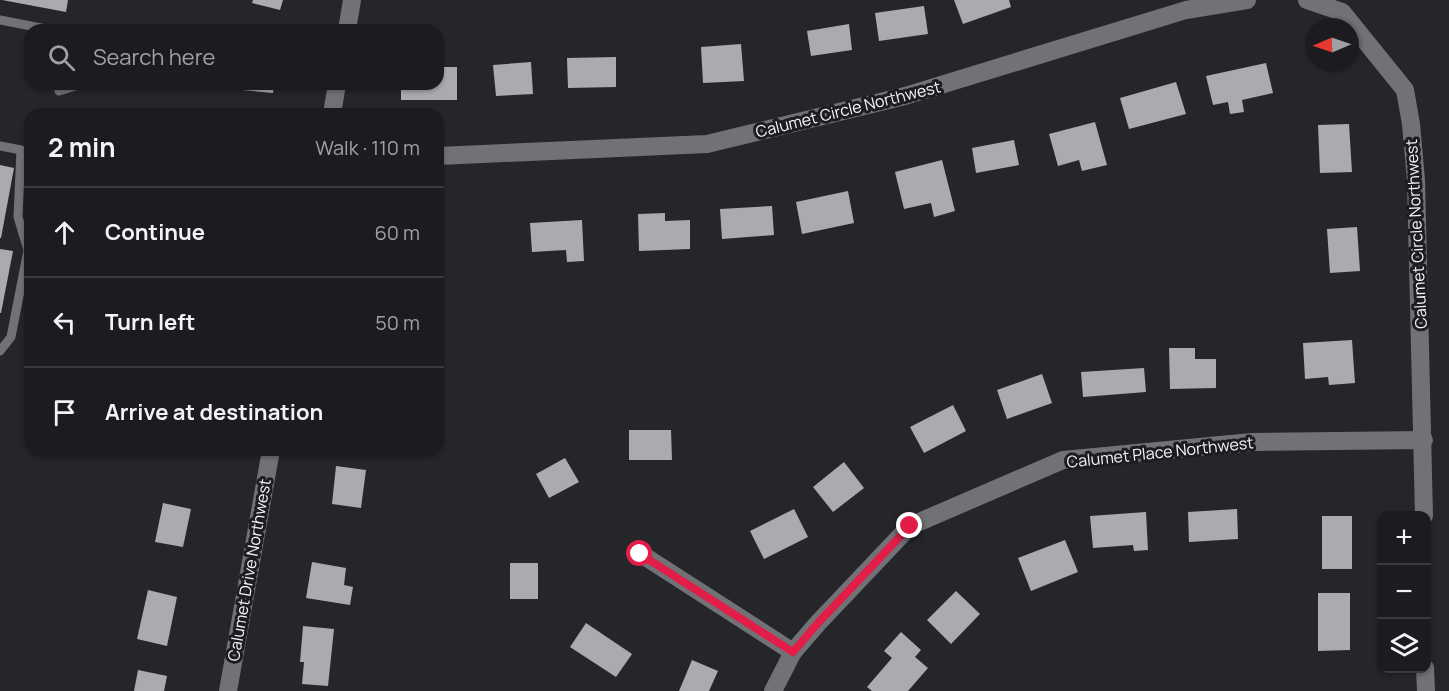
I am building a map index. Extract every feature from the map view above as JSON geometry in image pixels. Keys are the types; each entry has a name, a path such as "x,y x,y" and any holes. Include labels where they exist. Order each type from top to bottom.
{"street":[{"path":"348,24 352,0"},
{"name":"Calumet Circle Northwest","path":"444,156 707,144 905,96 1186,10 1246,0"},
{"name":"Calumet Circle Northwest","path":"1307,0 1342,12 1405,90 1411,124 1416,180 1424,511"},
{"path":"333,108 337,90"},
{"name":"Calumet Place Northwest","path":"773,691 793,652 910,526 1064,460 1252,442 1424,440"},
{"name":"Calumet Drive Northwest","path":"228,691 270,456"},
{"path":"640,554 793,652"},
{"path":"1425,673 1426,691"}],"lane":[{"path":"0,20 24,25"},
{"path":"0,146 21,150 18,217 24,237"},
{"path":"0,351 11,337 24,270"}],"building":[{"path":"2,0 68,0 66,12"},
{"path":"253,0 283,0 280,10 252,3"},
{"path":"954,0 1009,0 1011,7 963,24"},
{"path":"924,6 928,34 879,41 875,13"},
{"path":"849,24 852,50 811,56 807,31"},
{"path":"741,44 744,81 703,83 701,47"},
{"path":"616,57 616,87 568,88 567,58"},
{"path":"531,62 533,94 496,96 493,65"},
{"path":"1266,63 1273,93 1242,100 1244,112 1230,114 1228,102 1213,105 1206,76"},
{"path":"444,67 457,67 457,100 401,100 401,90 444,90"},
{"path":"1176,82 1186,114 1129,129 1120,98"},
{"path":"242,90 273,90 273,93"},
{"path":"1095,122 1107,165 1082,171 1079,160 1058,166 1049,134"},
{"path":"1349,124 1352,172 1320,173 1318,125"},
{"path":"1014,140 1019,165 976,173 972,148"},
{"path":"942,160 955,211 934,217 931,203 904,209 895,172"},
{"path":"0,165 14,168 1,238 0,238"},
{"path":"848,191 854,223 802,234 796,202"},
{"path":"772,206 774,235 722,239 720,209"},
{"path":"665,213 665,221 690,220 690,249 639,251 638,214"},
{"path":"582,220 584,261 567,262 566,250 532,252 530,223"},
{"path":"1357,227 1360,271 1330,273 1327,229"},
{"path":"0,249 13,251 1,313 0,313"},
{"path":"1352,340 1355,383 1329,385 1328,377 1305,379 1303,343"},
{"path":"1169,348 1195,348 1195,359 1216,359 1216,388 1170,389"},
{"path":"1144,368 1146,392 1083,397 1081,372"},
{"path":"1042,374 1052,403 1007,419 997,390"},
{"path":"953,405 966,431 924,453 910,427"},
{"path":"629,430 671,430 672,460 629,460"},
{"path":"565,458 579,482 549,498 536,474"},
{"path":"844,462 864,488 833,512 813,487"},
{"path":"336,466 366,470 361,508 332,504"},
{"path":"163,503 191,509 183,547 155,542"},
{"path":"794,509 808,537 764,559 750,531"},
{"path":"1237,509 1238,539 1189,542 1188,512"},
{"path":"1146,512 1148,550 1134,551 1133,545 1093,548 1090,516"},
{"path":"1322,516 1352,516 1352,569 1322,569"},
{"path":"1065,540 1078,572 1031,591 1018,558"},
{"path":"312,562 346,568 344,585 353,587 350,605 306,598"},
{"path":"510,563 538,563 538,599 510,599"},
{"path":"148,590 177,597 167,646 137,639"},
{"path":"956,591 980,614 951,644 927,620"},
{"path":"1318,593 1350,593 1350,650 1318,651"},
{"path":"586,623 632,654 616,677 570,647"},
{"path":"303,626 334,629 328,686 302,684 304,662 300,662"},
{"path":"901,632 921,650 915,657 928,668 908,691 872,691 867,687 892,658 884,651"},
{"path":"692,660 718,671 709,691 679,691"},
{"path":"138,670 167,676 164,691 134,691"}],"route":[{"path":"640,554 793,652 910,526"}]}
